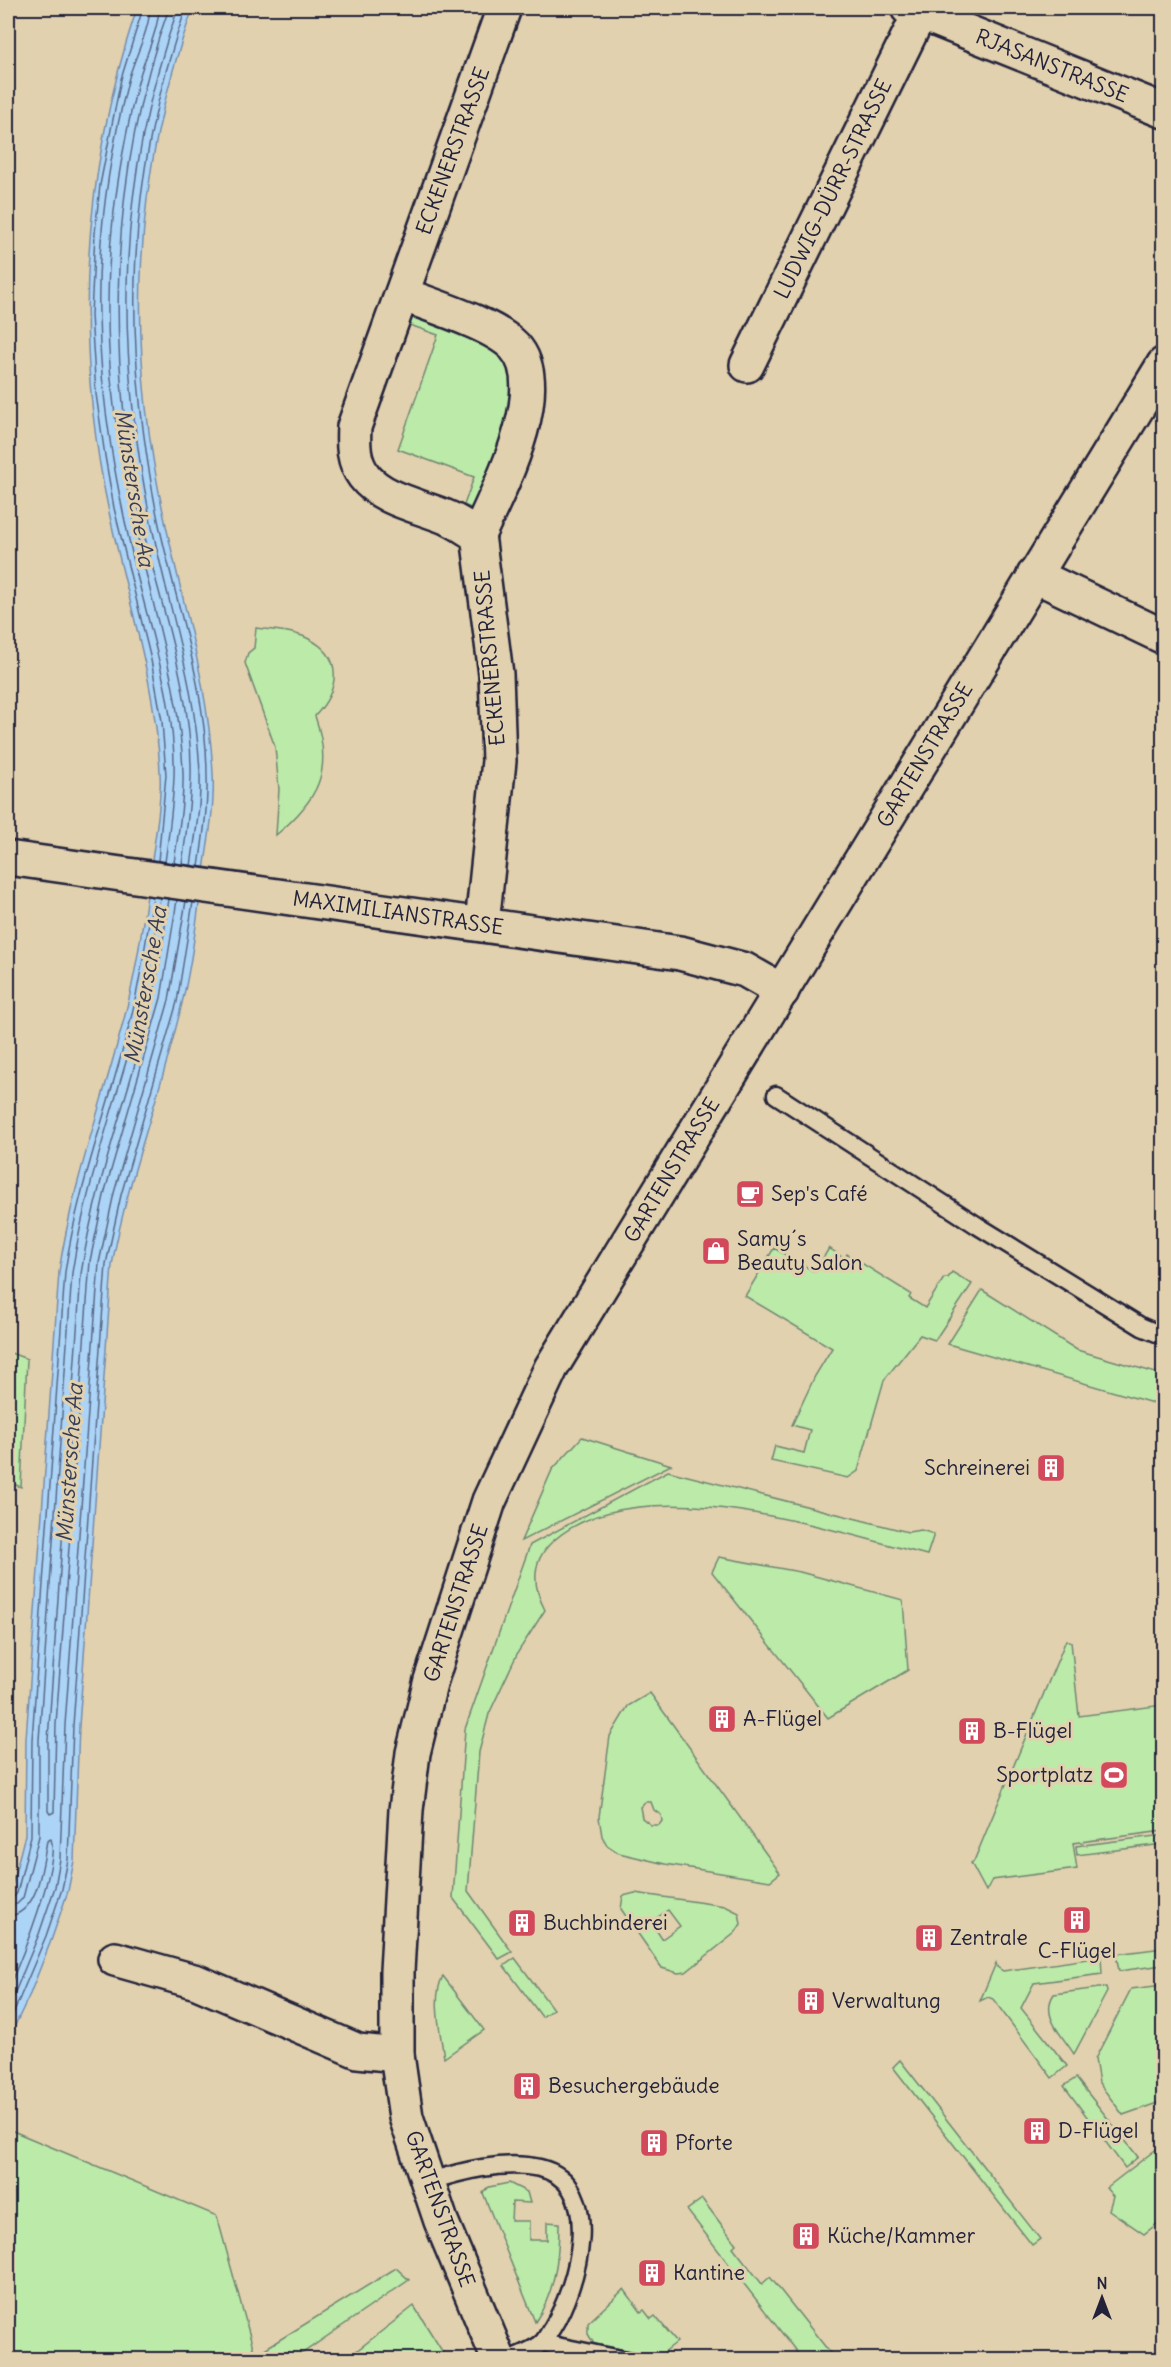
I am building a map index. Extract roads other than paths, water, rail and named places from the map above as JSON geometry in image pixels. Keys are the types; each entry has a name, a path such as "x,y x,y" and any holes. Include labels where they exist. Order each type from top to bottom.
{"street":[{"name":"ECKENERSTRASSE","path":"482,924 499,750 496,674 478,534 449,518 390,495 365,477 356,463 353,447 354,427 504,8"},
{"name":"RJASANSTRASSE","path":"914,10 1164,111"},
{"name":"LUDWIG-DÜRR-STRASSE","path":"747,365 914,10"},
{"path":"402,294 498,333 513,345 522,357 527,372 528,410 495,499 478,534"},
{"name":"GARTENSTRASSE","path":"500,2360 427,2182 406,2117 397,2055 398,1949 406,1810 413,1753 431,1680 489,1501 551,1368 1164,364"},
{"path":"1034,574 1164,637"},
{"name":"MAXIMILIANSTRASSE","path":"8,858 680,953 745,970 782,991"},
{"path":"115,1959 197,1982 358,2051 397,2055"}],"lane":[{"path":"776,1095 1004,1242 1142,1327 1164,1336"},
{"path":"427,2182 483,2168 522,2166 541,2168 560,2178 571,2189 580,2226 577,2271 558,2318 542,2343 509,2360"},
{"path":"542,2343 626,2360"}],"water":[{"name":"Münstersche Aa","path":"137,8 193,8 173,71 157,135 147,198 142,262 141,326 144,391 153,456 165,521 201,678 211,742 213,801 194,943 185,988 165,1069 127,1199 112,1265 79,1726 74,1861 68,1891 52,1938 30,1994 8,2040 8,1900 25,1835 26,1739 59,1272 80,1175 133,980 160,797 160,772 153,706 109,512 97,448 90,384 87,321 88,258 94,195 104,133 118,70"}],"place":[{"name":"Sep's Café","path":"750,1194"},
{"name":"Samy´s Beauty Salon","path":"716,1251"},
{"name":"Schreinerei","path":"1051,1468"},
{"name":"A-Flügel","path":"722,1719"},
{"name":"B-Flügel","path":"972,1731"},
{"name":"Sportplatz","path":"1114,1775"},
{"name":"C-Flügel","path":"1077,1920"},
{"name":"Buchbinderei","path":"522,1923"},
{"name":"Zentrale","path":"929,1938"},
{"name":"Verwaltung","path":"811,2001"},
{"name":"Besuchergebäude","path":"527,2086"},
{"name":"D-Flügel","path":"1037,2131"},
{"name":"Pforte","path":"654,2143"},
{"name":"Küche/Kammer","path":"806,2236"},
{"name":"Kantine","path":"652,2273"}]}
